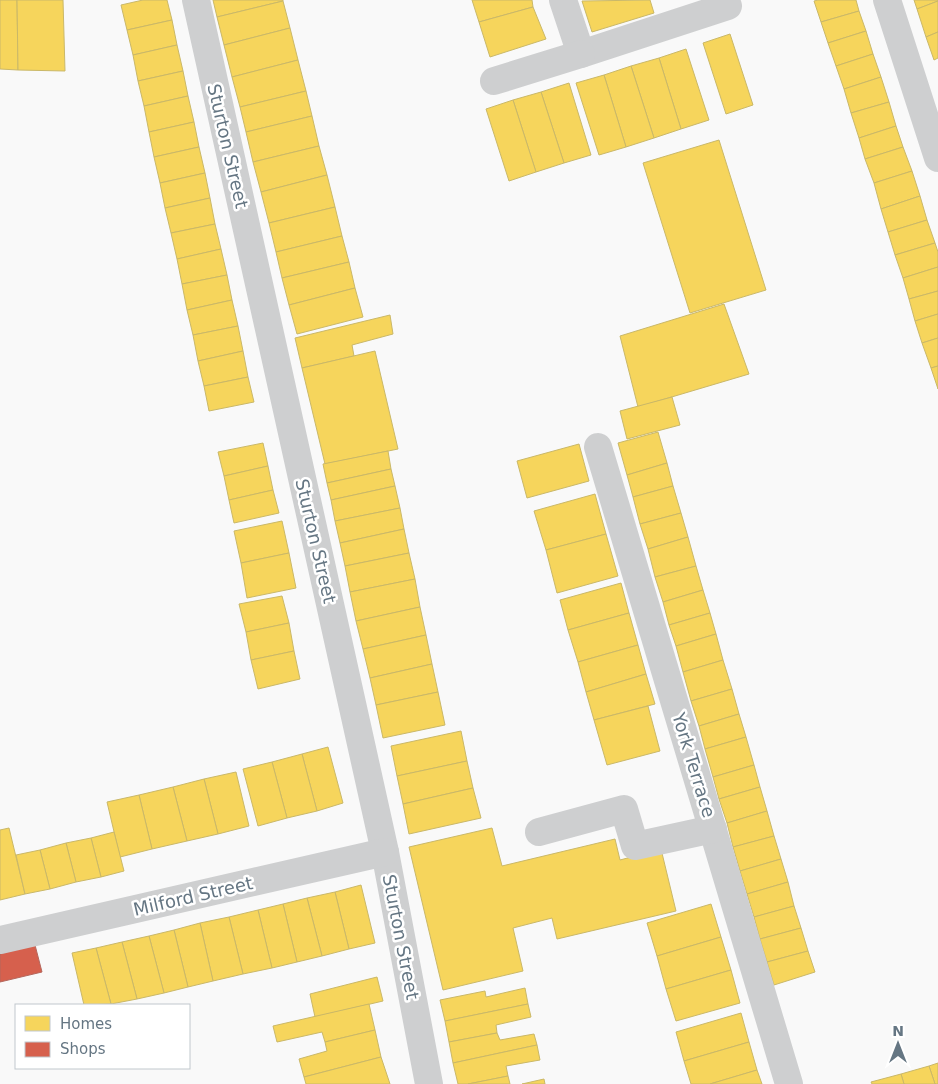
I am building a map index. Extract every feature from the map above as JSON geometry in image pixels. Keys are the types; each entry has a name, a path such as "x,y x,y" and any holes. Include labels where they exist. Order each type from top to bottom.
{"street":[{"name":"Sturton Street","path":"196,0 385,852 429,1084"},
{"path":"563,0 581,54"},
{"path":"887,0 938,158"},
{"path":"494,81 728,6"},
{"name":"York Terrace","path":"598,447 789,1084"},
{"path":"539,832 624,809 635,846 713,829"},
{"name":"Milford Street","path":"0,940 385,852"}],"building: Homes":[{"path":"0,0 17,0 18,70 0,69"},
{"path":"17,0 63,0 65,71 18,70"},
{"path":"143,0 167,0 172,20 127,30 121,5"},
{"path":"213,0 283,0 283,1 217,17"},
{"path":"472,0 532,0 533,7 479,22"},
{"path":"650,0 654,13 592,32 582,1"},
{"path":"856,0 859,11 821,22 814,1"},
{"path":"914,0 938,0 938,1 917,9"},
{"path":"283,1 290,28 224,45 217,17"},
{"path":"938,1 938,32 926,37 917,9"},
{"path":"533,7 546,39 490,57 479,22"},
{"path":"859,11 866,31 828,43 821,22"},
{"path":"172,20 177,45 133,55 127,30"},
{"path":"290,28 298,60 232,77 224,45"},
{"path":"866,31 873,54 836,66 828,43"},
{"path":"938,32 938,58 934,60 926,37"},
{"path":"730,34 753,105 726,114 703,43"},
{"path":"177,45 183,71 138,81 133,55"},
{"path":"686,49 709,120 681,129 659,58"},
{"path":"873,54 881,77 844,89 836,66"},
{"path":"659,58 681,129 654,138 631,66"},
{"path":"298,60 306,91 240,107 232,77"},
{"path":"631,66 654,138 626,147 604,75"},
{"path":"183,71 188,96 144,106 138,81"},
{"path":"604,75 626,147 599,155 576,83"},
{"path":"881,77 889,102 851,113 844,89"},
{"path":"569,83 591,155 564,163 541,92"},
{"path":"306,91 312,116 246,132 240,107"},
{"path":"541,92 564,163 536,172 513,100"},
{"path":"188,96 194,122 149,132 144,106"},
{"path":"513,100 536,172 509,181 486,109"},
{"path":"889,102 896,126 859,138 851,113"},
{"path":"312,116 319,146 253,162 246,132"},
{"path":"194,122 199,147 154,157 149,132"},
{"path":"896,126 903,147 865,159 859,138"},
{"path":"719,140 766,290 690,313 643,163"},
{"path":"319,146 327,175 261,192 253,162"},
{"path":"199,147 205,173 160,183 154,157"},
{"path":"903,147 912,171 874,183 865,159"},
{"path":"912,171 920,196 881,209 874,183"},
{"path":"205,173 210,198 165,208 160,183"},
{"path":"327,175 335,207 269,223 261,192"},
{"path":"920,196 927,220 888,232 881,209"},
{"path":"210,198 215,224 171,233 165,208"},
{"path":"335,207 342,236 276,252 269,223"},
{"path":"927,220 935,243 895,255 888,232"},
{"path":"215,224 221,249 177,259 171,233"},
{"path":"342,236 349,262 282,278 276,252"},
{"path":"935,243 938,252 938,267 903,278 895,255"},
{"path":"221,249 227,275 182,284 177,259"},
{"path":"349,262 355,288 289,305 282,278"},
{"path":"938,267 938,291 909,299 903,278"},
{"path":"227,275 232,300 187,310 182,284"},
{"path":"355,288 363,317 297,334 289,305"},
{"path":"938,291 938,314 915,321 909,299"},
{"path":"232,300 238,326 193,335 187,310"},
{"path":"724,304 749,374 638,407 620,336"},
{"path":"938,314 938,338 922,343 915,321"},
{"path":"390,315 393,334 352,345 354,356 302,368 295,338"},
{"path":"238,326 243,351 198,361 193,335"},
{"path":"938,338 938,366 931,368 922,343"},
{"path":"243,351 248,377 204,386 198,361"},
{"path":"375,351 398,449 325,464 302,368"},
{"path":"938,366 938,389 931,368"},
{"path":"248,377 254,402 209,411 204,386"},
{"path":"672,397 680,425 627,439 620,411"},
{"path":"658,432 667,463 627,475 618,443"},
{"path":"263,443 268,466 224,476 218,452"},
{"path":"579,444 589,481 527,498 517,461"},
{"path":"388,451 391,469 327,483 323,464"},
{"path":"667,463 673,486 633,497 627,475"},
{"path":"268,466 273,490 229,500 224,476"},
{"path":"391,469 395,486 331,500 327,483"},
{"path":"395,486 400,508 335,521 331,500"},
{"path":"673,486 681,513 640,524 633,497"},
{"path":"273,490 279,513 234,523 229,500"},
{"path":"595,494 606,534 546,550 534,511"},
{"path":"400,508 404,529 340,543 335,521"},
{"path":"681,513 688,537 648,549 640,524"},
{"path":"282,521 289,553 241,563 234,531"},
{"path":"404,529 409,553 345,566 340,543"},
{"path":"606,534 618,576 557,593 546,550"},
{"path":"688,537 696,566 655,577 648,549"},
{"path":"289,553 296,588 247,598 241,563"},
{"path":"409,553 415,579 350,592 345,566"},
{"path":"696,566 703,590 663,602 655,577"},
{"path":"415,579 420,607 356,621 350,592"},
{"path":"621,583 629,613 568,630 560,600"},
{"path":"703,590 710,613 669,625 663,602"},
{"path":"282,596 289,623 246,632 239,604"},
{"path":"420,607 426,635 363,649 356,621"},
{"path":"629,613 638,645 578,662 568,630"},
{"path":"710,613 716,634 676,646 669,625"},
{"path":"289,623 294,651 251,660 246,632"},
{"path":"716,634 723,660 683,672 676,646"},
{"path":"426,635 432,664 370,678 363,649"},
{"path":"638,645 646,674 586,692 578,662"},
{"path":"294,651 300,679 258,689 251,660"},
{"path":"723,660 732,689 691,701 683,672"},
{"path":"432,664 438,692 376,705 370,678"},
{"path":"646,674 655,704 594,720 586,692"},
{"path":"732,689 739,714 699,726 691,701"},
{"path":"438,692 445,725 383,738 376,705"},
{"path":"648,706 660,751 607,765 594,720"},
{"path":"739,714 746,737 705,749 699,726"},
{"path":"461,731 467,761 397,776 391,746"},
{"path":"746,737 754,765 713,777 705,749"},
{"path":"328,747 343,803 317,811 302,754"},
{"path":"302,754 317,811 287,818 272,762"},
{"path":"467,761 473,788 403,804 397,776"},
{"path":"272,762 287,818 258,826 243,769"},
{"path":"754,765 760,787 719,799 713,777"},
{"path":"236,772 249,826 218,834 204,779"},
{"path":"204,779 218,834 187,841 173,787"},
{"path":"173,787 187,841 152,849 139,795"},
{"path":"760,787 767,811 727,823 719,799"},
{"path":"473,788 481,818 409,834 403,804"},
{"path":"139,795 152,849 120,857 107,802"},
{"path":"767,811 774,836 733,847 727,823"},
{"path":"9,828 25,894 0,900 0,830"},
{"path":"492,828 502,866 615,839 620,860 661,849 676,911 557,939 552,918 513,928 523,971 443,990 409,847"},
{"path":"114,832 124,871 101,877 91,838"},
{"path":"774,836 781,859 740,871 733,847"},
{"path":"91,838 101,877 76,882 66,843"},
{"path":"66,843 76,882 50,889 40,850"},
{"path":"40,850 50,889 25,894 16,855"},
{"path":"781,859 788,882 747,894 740,871"},
{"path":"788,882 794,906 754,917 747,894"},
{"path":"361,885 375,943 349,949 335,892"},
{"path":"335,892 349,949 322,956 307,898"},
{"path":"307,898 322,956 297,962 283,904"},
{"path":"283,904 297,962 272,968 258,910"},
{"path":"711,904 721,937 657,956 647,923"},
{"path":"794,906 801,928 760,939 754,917"},
{"path":"258,910 272,968 243,974 229,917"},
{"path":"229,917 243,974 213,981 200,923"},
{"path":"200,923 213,981 188,987 174,930"},
{"path":"801,928 808,951 767,962 760,939"},
{"path":"174,930 188,987 164,993 149,936"},
{"path":"149,936 164,993 137,999 122,942"},
{"path":"721,937 731,970 666,989 657,956"},
{"path":"122,942 137,999 111,1004 96,948"},
{"path":"96,948 111,1004 84,1004 72,953"},
{"path":"808,951 815,972 774,985 767,962"},
{"path":"731,970 740,1003 676,1021 666,989"},
{"path":"377,977 383,1001 315,1017 310,994"},
{"path":"525,988 528,1004 445,1021 440,1000 485,991 486,997"},
{"path":"369,1004 375,1030 325,1042 322,1032 277,1042 273,1026"},
{"path":"528,1004 531,1017 496,1025 497,1033 449,1042 445,1021"},
{"path":"741,1013 749,1042 684,1061 676,1032"},
{"path":"375,1030 381,1057 304,1077 299,1059 327,1051 325,1042"},
{"path":"497,1033 500,1040 534,1034 537,1045 453,1063 449,1042"},
{"path":"749,1042 757,1070 710,1084 691,1084 684,1061"},
{"path":"537,1045 540,1060 506,1066 508,1076 468,1084 458,1084 453,1063"},
{"path":"381,1057 390,1084 306,1084 304,1077"},
{"path":"938,1063 938,1084 935,1084 929,1066"},
{"path":"929,1066 935,1084 904,1084 901,1074"},
{"path":"757,1070 762,1084 710,1084"},
{"path":"901,1074 904,1084 872,1084 871,1082"},
{"path":"508,1076 510,1084 468,1084"},
{"path":"544,1079 545,1084 522,1084"}],"building: Shops":[{"path":"35,945 42,972 0,982 0,954"}]}
